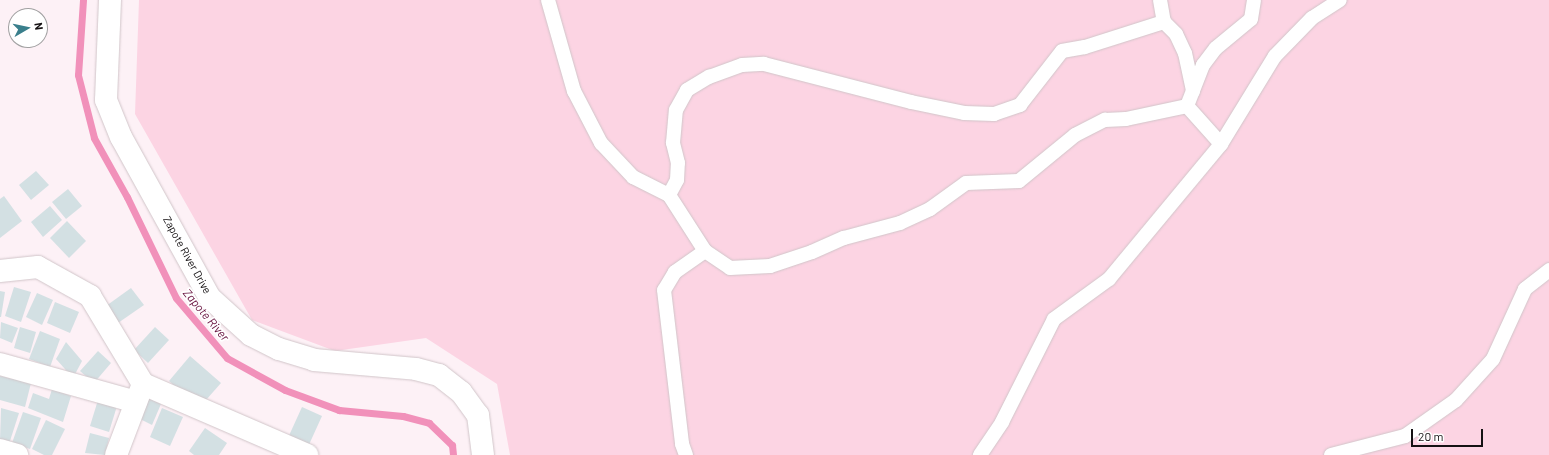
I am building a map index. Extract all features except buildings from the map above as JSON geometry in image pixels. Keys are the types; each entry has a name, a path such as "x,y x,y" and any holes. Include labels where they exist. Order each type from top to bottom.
{"street":[{"name":"Zapote River Drive","path":"110,0 106,100 121,137 210,298 251,335 279,349 314,360 416,369 439,375 461,392 478,414 483,455"},
{"path":"0,271 38,267 90,296 139,393 116,455"},
{"path":"0,364 139,393 277,449 307,455"},
{"path":"0,450 17,455"}],"lane":[{"path":"548,0 574,91 601,143 633,177 669,195 705,251 730,268 770,266 812,252 844,238 900,223 930,209 966,183 1020,181 1075,136 1105,120 1126,119 1187,106"},
{"path":"1160,0 1164,22 1176,34 1185,53 1193,91"},
{"path":"1187,106 1203,65 1216,48 1251,19 1254,0"},
{"path":"980,455 1002,422 1054,319 1109,279 1221,144 1275,56 1312,18 1340,0"},
{"path":"669,195 677,180 678,163 673,144 676,110 687,90 722,72 742,65 764,64 912,102 964,113 994,114 1020,105 1062,51 1085,47 1164,22"},
{"path":"1187,106 1221,144"},
{"path":"686,455 682,444 664,290 675,272 705,251"},
{"path":"1331,455 1405,436 1456,400 1493,359 1525,290 1549,270"}],"shaded area":[{"path":"139,0 1549,0 1549,455 510,455 497,384 426,338 335,351 252,320 135,114"}],"waterway":[{"name":"Zapote River","path":"83,0 78,75 94,138 127,197 176,298 227,358 285,390 339,410 403,416 429,423 452,445 453,455"}]}
